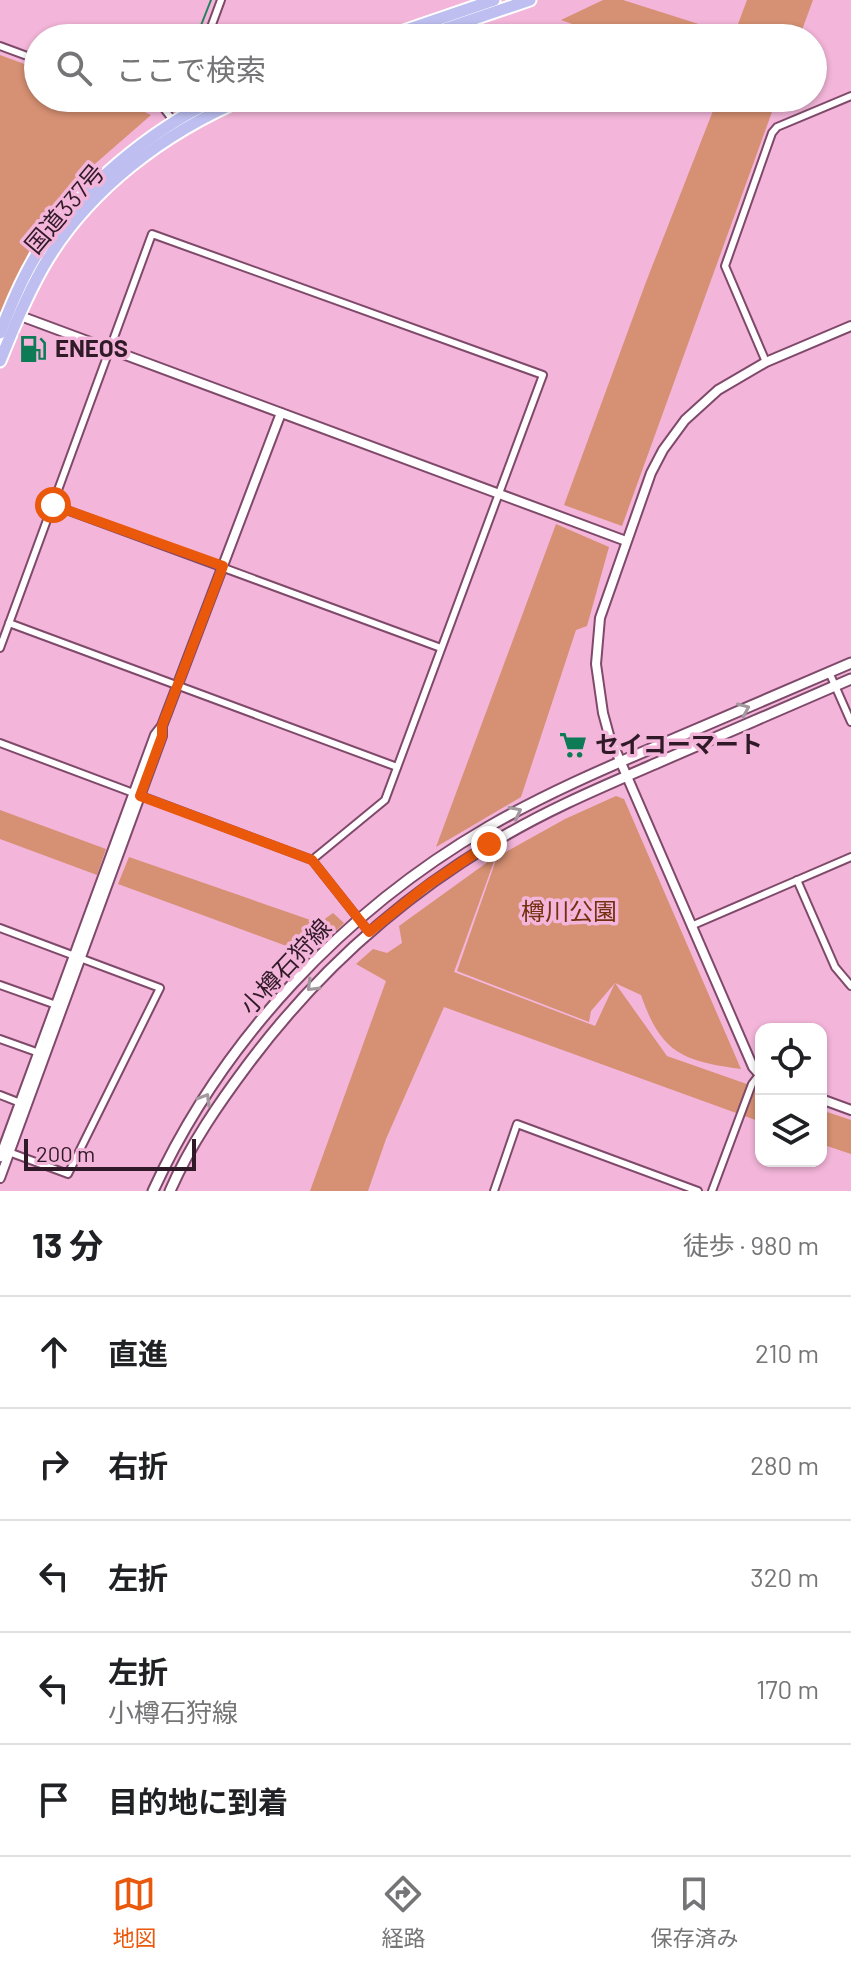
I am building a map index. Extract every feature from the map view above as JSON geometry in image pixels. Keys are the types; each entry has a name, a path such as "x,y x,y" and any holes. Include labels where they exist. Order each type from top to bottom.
{"highway":[{"path":"424,24 494,0"},
{"path":"459,24 530,0"},
{"name":"国道337号","path":"0,361 14,313 37,255 66,218 103,177 198,112"},
{"name":"国道337号","path":"177,126 213,112"},
{"name":"国道337号","path":"0,333 14,313"}],"main road":[{"name":"小樽石狩線","path":"153,1191 164,1166 215,1083 285,993 360,919 412,878 486,828 621,762 851,663"},
{"name":"小樽石狩線","path":"170,1191 205,1127 279,1023 311,987 369,932 425,887 489,844 559,806 851,679"}],"street":[{"path":"212,24 221,0"},
{"path":"0,46 24,55"},
{"path":"827,106 851,96"},
{"path":"166,112 177,126"},
{"path":"766,362 725,266 772,133 777,127 813,112"},
{"path":"0,648 152,234 543,375 385,800 312,860"},
{"path":"14,313 626,541"},
{"path":"755,1069 621,762 603,713 596,664 602,608 651,473 675,433 718,390 766,362 851,326"},
{"path":"0,1178 3,1152 281,413"},
{"path":"53,505 441,648"},
{"path":"9,623 397,767"},
{"path":"829,672 851,722"},
{"path":"0,743 312,860 369,932"},
{"path":"691,926 851,857"},
{"path":"797,880 835,967 851,986"},
{"path":"0,928 160,988 68,1174 3,1152"},
{"path":"0,985 59,1006"},
{"path":"0,1039 42,1054"},
{"path":"712,1191 755,1081"},
{"path":"0,1095 23,1104"},
{"path":"827,1101 851,1110"},
{"path":"494,1191 517,1124 698,1191"}],"green space":[{"path":"603,0 623,0 699,24 572,24 561,20"},
{"path":"747,0 813,0 804,24 738,24"},
{"path":"0,55 24,64 24,112 145,112 151,115 96,163 40,228 0,314"},
{"path":"713,112 772,112 622,526 564,505"},
{"path":"556,524 609,547 587,626 576,630 521,797 436,847"},
{"name":"樽川公園","path":"616,796 624,799 741,1069 703,1062 676,1051 657,1030 641,995 615,983 591,1011 589,1022 457,971 497,857 565,819"},
{"path":"0,810 106,849 97,875 0,839"},
{"path":"496,856 454,972 595,1026 615,983 667,1056 755,1087 755,1120 444,1007 386,1139 368,1191 310,1191 386,981 356,964 373,949 387,953 402,943 399,926"},
{"path":"129,857 319,923 333,913 344,923 311,955 118,884"},
{"path":"827,1112 851,1120 851,1154 827,1146"}],"waterway":[{"path":"202,24 211,0"}],"place":[{"name":"ENEOS","path":"33,349"},
{"name":"セイコーマート","path":"573,745"}],"route":[{"path":"53,505 223,566 162,726 162,736 140,796 312,860 369,932 425,887 489,844"}]}
